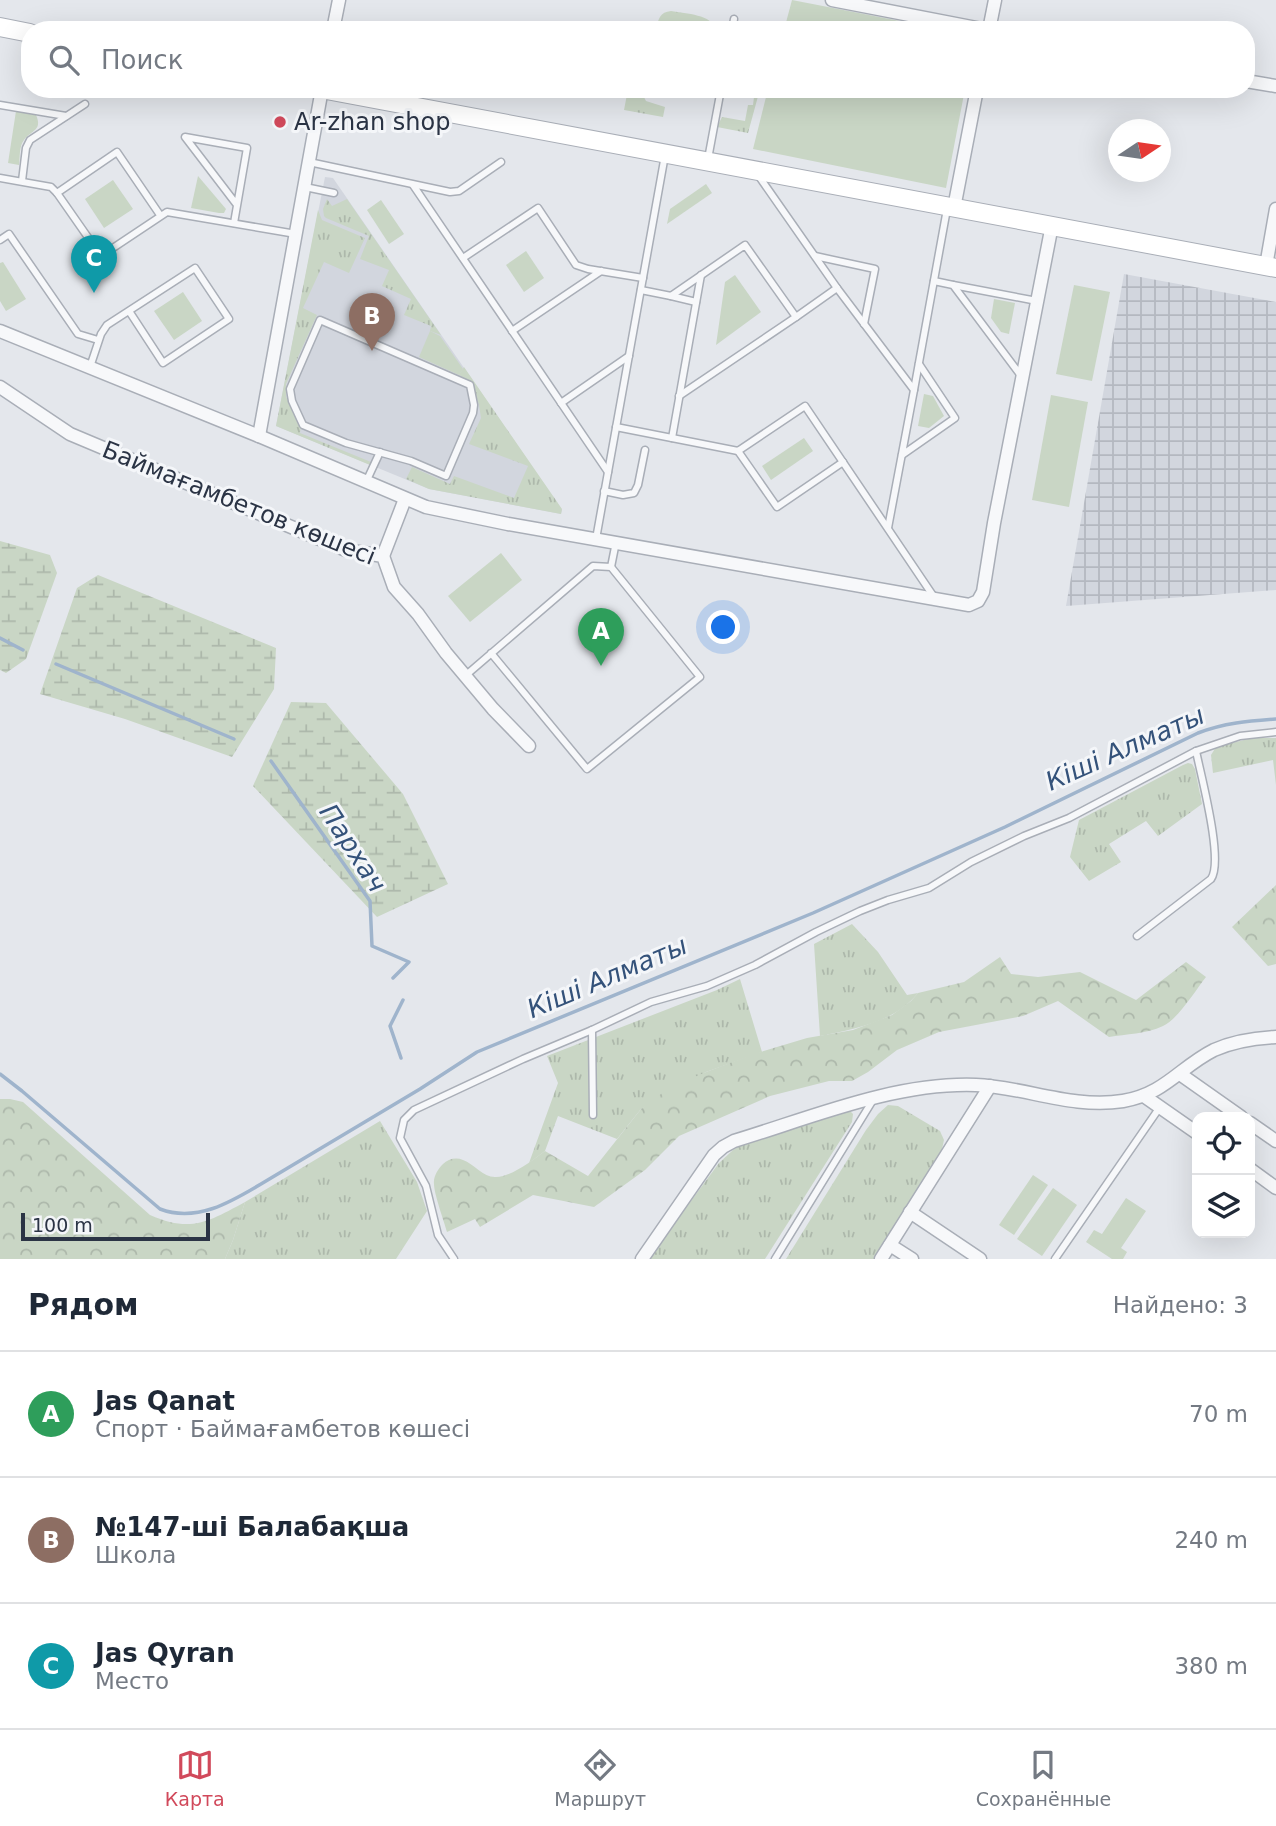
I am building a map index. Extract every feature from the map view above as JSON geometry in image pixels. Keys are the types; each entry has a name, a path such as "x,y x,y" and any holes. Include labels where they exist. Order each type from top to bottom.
{"street":[{"path":"335,21 339,0"},
{"path":"832,0 941,21"},
{"path":"990,21 995,0"},
{"path":"0,27 21,31"},
{"path":"1255,82 1276,86"},
{"path":"259,436 320,98"},
{"path":"370,98 1271,267 1276,209"},
{"path":"951,208 975,98"},
{"path":"0,331 259,436 405,499 438,510 969,605 982,596 1052,225"},
{"name":"Баймағамбетов көшесі","path":"0,387 70,434 346,550 383,556 394,587 493,709 529,746"},
{"path":"383,556 405,499"},
{"path":"642,1259 714,1155 734,1141 874,1098 927,1087 990,1086 1089,1102 1112,1102 1144,1096 1157,1090 1206,1055 1227,1045 1276,1037"},
{"path":"1180,1073 1234,1112"},
{"path":"881,1259 990,1086"},
{"path":"1144,1096 1192,1130"},
{"path":"1255,1126 1276,1141"},
{"path":"1255,1173 1276,1188"},
{"path":"911,1212 980,1259"},
{"path":"890,1245 912,1259"}],"lane":[{"path":"708,161 719,98"},
{"path":"22,181 26,148 30,141 85,104"},
{"path":"0,105 66,116"},
{"path":"234,223 247,148 185,136 237,205"},
{"path":"57,192 117,152 160,215"},
{"path":"596,539 665,153"},
{"path":"309,162 455,192 501,162"},
{"path":"755,170 837,288 914,390"},
{"path":"0,178 51,187 100,256 160,215 171,211 296,234"},
{"path":"414,185 608,472"},
{"path":"305,187 334,193"},
{"path":"463,258 538,208 576,265 643,278"},
{"path":"888,528 934,281 951,208"},
{"path":"0,240 9,234 78,334 98,340"},
{"path":"671,296 745,245 796,317"},
{"path":"815,256 875,269 864,324"},
{"path":"90,367 100,334 107,325 195,268 229,319 163,363 129,311"},
{"path":"512,331 601,271"},
{"path":"672,438 701,275"},
{"path":"934,281 1037,301"},
{"path":"953,285 1023,378"},
{"path":"679,396 837,288"},
{"path":"641,290 696,302"},
{"path":"320,320 470,385 473,413 446,476 411,461 380,452 345,443 303,425 292,401 291,384 320,320"},
{"path":"561,403 629,356"},
{"path":"902,455 955,418 919,364"},
{"path":"738,451 806,406 936,600"},
{"path":"616,427 738,451 777,507 843,462"},
{"path":"604,491 623,495 634,493 645,450"},
{"path":"366,482 380,452"},
{"path":"611,567 617,542"},
{"path":"465,676 491,653 593,566 611,567 700,677 587,769 491,653"},
{"path":"454,1259 438,1235 426,1186 400,1138 404,1120 414,1110 651,1002 707,986 755,965 860,911 929,888 971,862 1069,818 1196,751 1240,736 1276,732"},
{"path":"1137,936 1211,880 1215,872 1214,845 1196,751"},
{"path":"592,1030 593,1115"},
{"path":"775,1259 874,1098"},
{"path":"1055,1259 1160,1108"}],"shaded area":[{"path":"325,177 333,178 562,510 561,514 429,489 276,426"},
{"path":"1124,274 1276,302 1276,590 1066,606"}],"green space":[{"path":"792,0 900,21 786,21"},
{"path":"671,11 691,14 710,21 659,21 664,13"},
{"path":"626,98 644,98 646,101 665,107 663,117 624,110"},
{"path":"754,98 758,98 748,133 717,127 722,117 745,121 748,105 753,105"},
{"path":"766,98 963,98 946,188 753,149"},
{"path":"16,111 36,115 38,120 35,130 22,142 19,165 8,163"},
{"path":"198,176 226,209 224,213 191,208"},
{"path":"113,180 133,209 104,228 85,199"},
{"path":"706,184 712,193 667,224 670,209"},
{"path":"327,199 332,206 347,199 441,335 430,331 431,326 404,315 411,299 382,286 389,270 360,259 369,236 326,218 323,209"},
{"path":"381,200 404,234 389,244 367,210"},
{"path":"318,210 322,220 365,238 349,273 324,262 303,308 317,315 286,384 286,397 301,426 300,433 371,462 370,465 276,426"},
{"path":"526,251 544,278 524,292 506,265"},
{"path":"3,262 26,299 6,311 0,301 0,263"},
{"path":"735,275 761,312 716,345 725,282"},
{"path":"1074,285 1110,292 1092,381 1056,374"},
{"path":"183,292 202,321 174,340 154,311"},
{"path":"994,299 1015,303 1009,334 1001,332 991,318"},
{"path":"430,331 440,336 463,369 459,375 419,357"},
{"path":"464,367 562,509 561,514 429,489 406,479 412,467 450,484 454,476 514,498 528,466 469,444 481,418 472,382 459,375"},
{"path":"924,394 933,396 944,416 929,428 918,426"},
{"path":"1051,395 1088,402 1069,507 1032,500"},
{"path":"804,438 813,451 771,480 762,466"},
{"path":"0,541 50,555 57,573 26,659 6,673 0,670"},
{"path":"501,553 522,580 470,622 448,596"},
{"path":"98,575 276,648 274,689 232,757 125,719 40,694 77,588"},
{"name":"Пархач","path":"291,702 326,703 403,794 448,884 377,917 253,786"},
{"path":"1252,738 1276,738 1276,785 1273,760 1213,773 1211,755 1216,747"},
{"path":"1188,763 1195,769 1202,804 1158,836 1146,821 1109,844 1121,862 1089,881 1070,857 1079,820"},
{"path":"1276,885 1276,964 1268,966 1232,927"},
{"path":"852,924 878,952 907,995 918,993 909,1003 886,1018 820,1036 814,944"},
{"path":"1000,957 1011,974 1038,977 1080,972 1136,1000 1186,962 1206,977 1174,1017 1156,1029 1109,1037 1058,1001 1023,1016 939,1032 897,1050 852,1081 829,1081 770,1096 679,1136 645,1170 594,1207 533,1195 480,1227 475,1219 447,1232 434,1181 447,1161 460,1159 487,1175 496,1177 515,1171 545,1151 588,1176 641,1109 669,1088 754,1054 807,1038 853,1030 892,1015 918,993 964,982"},
{"path":"740,979 762,1052 706,1072 641,1109 617,1139 558,1116 545,1151 529,1163 558,1083 547,1056"},
{"path":"0,1099 23,1102 150,1215 177,1223 199,1223 245,1202 225,1259 0,1259"},
{"path":"888,1105 898,1106 940,1131 944,1140 942,1149 874,1259 786,1259 866,1130"},
{"path":"845,1111 853,1114 852,1122 765,1259 648,1259 719,1163 733,1150 743,1144"},
{"path":"380,1121 417,1182 427,1211 396,1259 225,1259 245,1202"},
{"path":"1033,1175 1048,1185 1014,1235 999,1225"},
{"path":"1053,1188 1077,1205 1042,1256 1017,1239"},
{"path":"1126,1198 1146,1211 1121,1248 1127,1252 1123,1259 1112,1259 1086,1242 1094,1230 1102,1234"}],"waterway":[{"name":"Пархач","path":"0,638 23,650"},
{"name":"Пархач","path":"56,664 234,739"},
{"name":"Кіші Алматы","path":"0,1074 160,1209 173,1213 200,1212 225,1204 250,1191 477,1052 813,913 1005,827 1198,733 1227,725 1276,719"},
{"name":"Пархач","path":"271,761 370,901 372,946 409,962 393,978"},
{"name":"Пархач","path":"401,1058 390,1026 403,1000"}],"place":[{"name":"Ar-zhan shop","path":"280,122"},
{"name":"Jas Qyran","path":"94,293"},
{"name":"№147-ші Балабақша","path":"372,351"},
{"name":"Jas Qanat","path":"601,666"}]}
